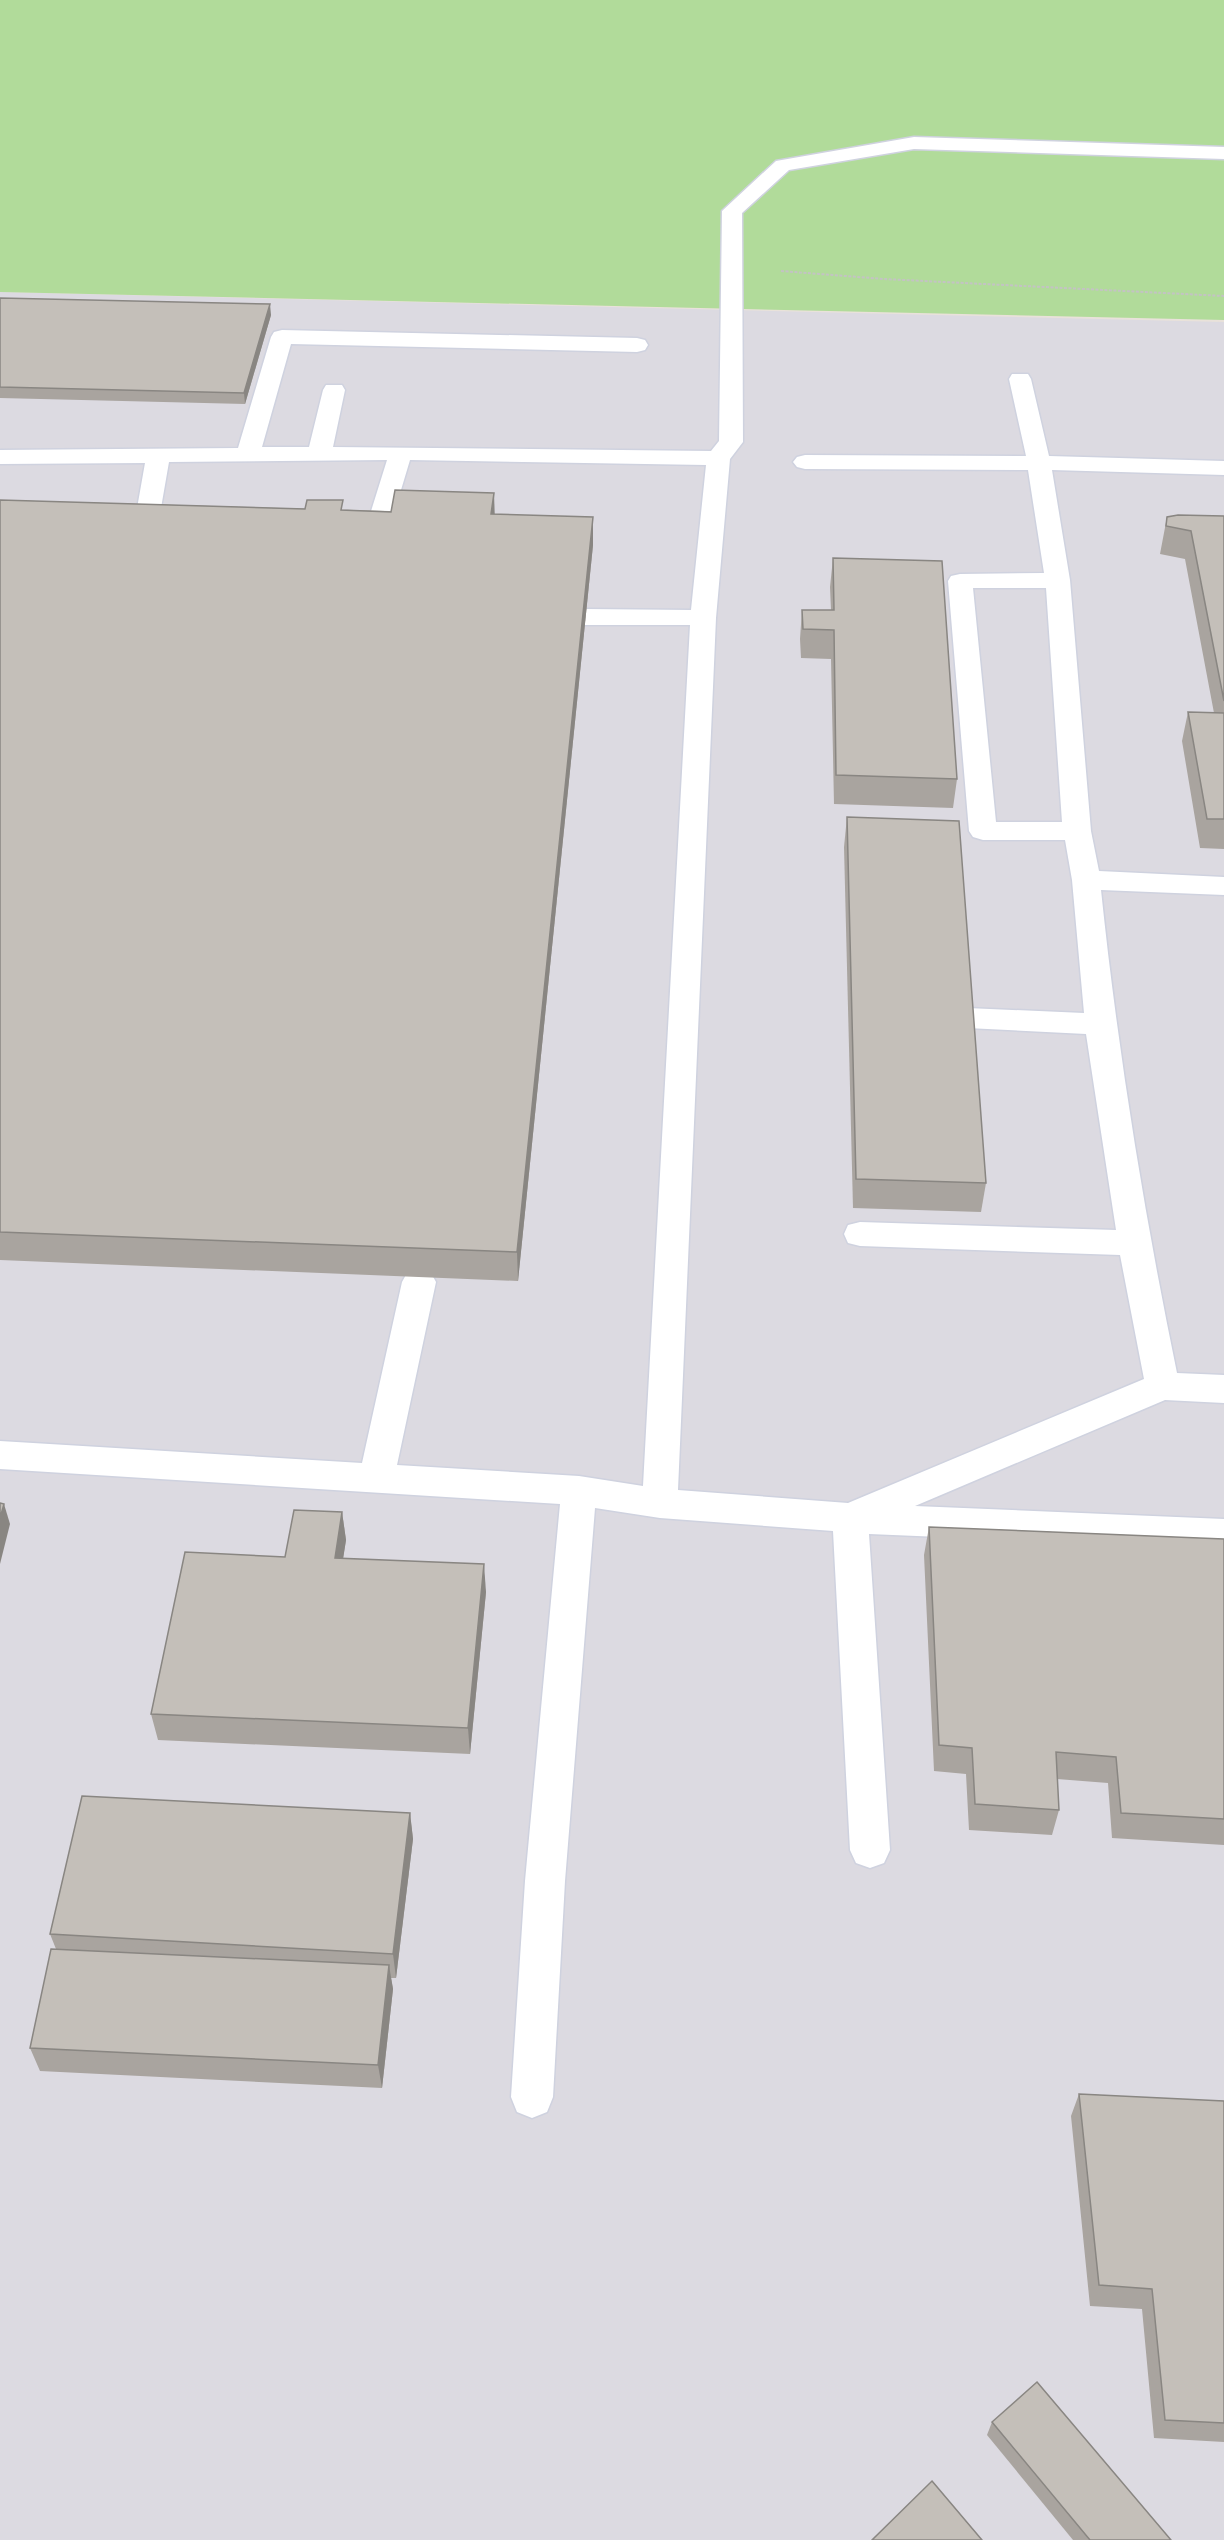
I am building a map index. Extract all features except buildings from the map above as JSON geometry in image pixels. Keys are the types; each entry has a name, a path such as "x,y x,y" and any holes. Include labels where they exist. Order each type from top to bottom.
{"lane":[{"path":"660,1503 703,618 718,458 731,442 732,212 783,165 914,143 1224,153"},
{"path":"248,454 282,337 637,345"},
{"path":"1020,378 1039,463 1058,580 1077,831 1086,880 1100,1024 1134,1243 1162,1386"},
{"path":"319,455 334,390"},
{"path":"0,457 401,453 718,458"},
{"path":"374,540 401,453"},
{"path":"145,531 158,457"},
{"path":"805,462 1039,463 1224,468"},
{"path":"1058,580 960,581 972,831 1077,831"},
{"path":"585,617 703,618"},
{"path":"1086,880 1224,886"},
{"path":"967,1018 1100,1024"},
{"path":"860,1234 1134,1243"},
{"path":"376,1480 419,1282"},
{"path":"850,1518 1162,1386 1224,1389"},
{"path":"0,1455 579,1491 660,1503 850,1518 1224,1534"},
{"path":"532,2097 544,1881 579,1491"},
{"path":"850,1518 870,1850"}],"path":[{"path":"731,267 884,279 1224,296"}],"shaded area":[{"path":"0,292 1224,322 1224,2540 0,2540"}],"green space":[{"path":"0,0 1224,0 1224,320 0,292"}]}
